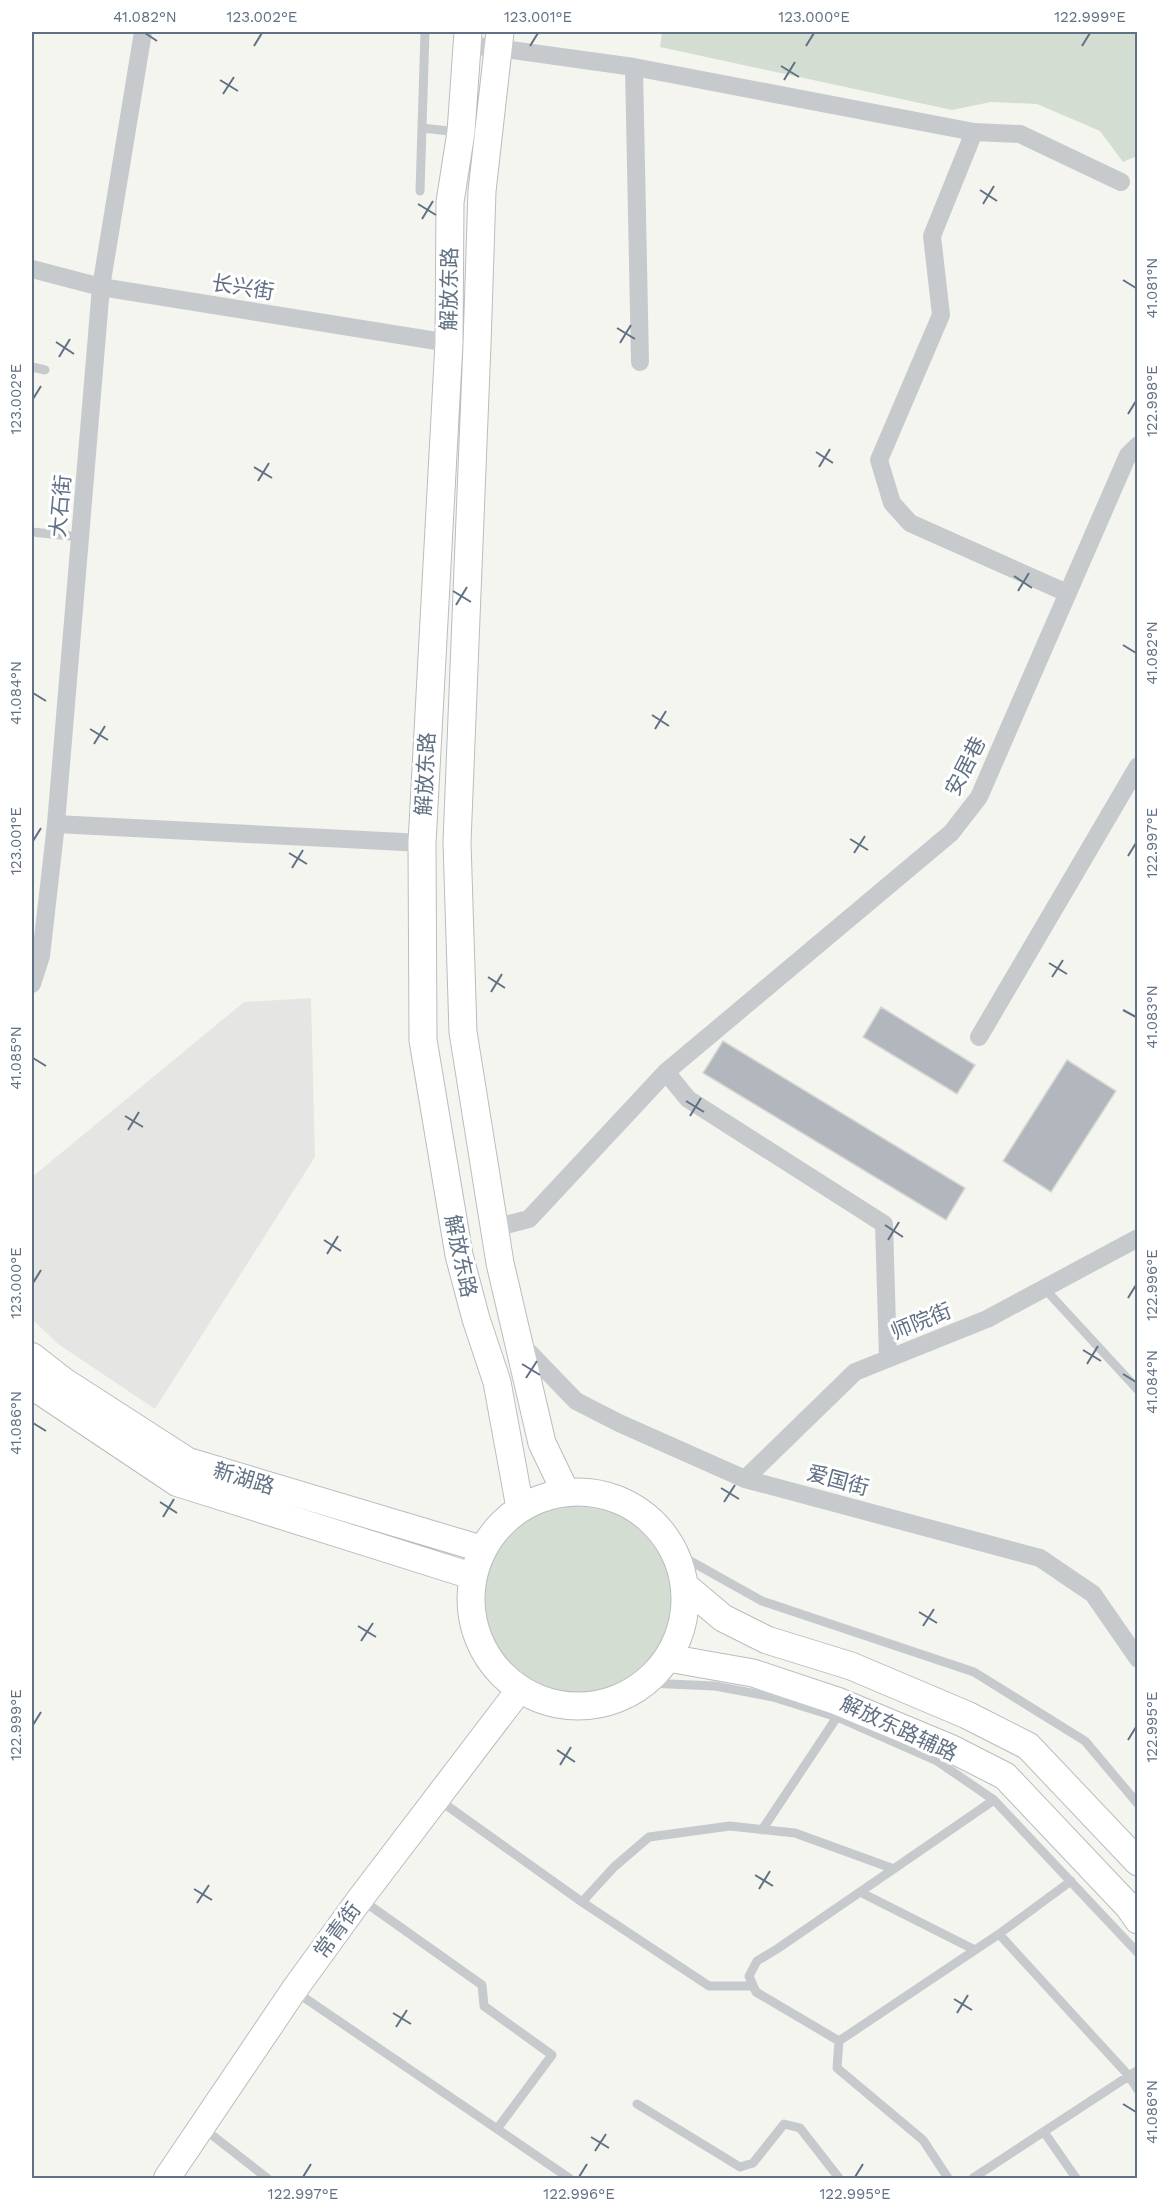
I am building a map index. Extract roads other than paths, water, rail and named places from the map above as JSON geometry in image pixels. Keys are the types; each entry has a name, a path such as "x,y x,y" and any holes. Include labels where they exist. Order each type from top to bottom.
{"main road":[{"name":"解放东路","path":"467,38 461,132 450,202 449,344 422,843 423,1040 459,1255 476,1319 497,1382 520,1508"},
{"name":"解放东路","path":"499,40 482,191 458,842 463,1032 502,1272 542,1443 565,1491"},
{"name":"新湖路","path":"32,1356 64,1381 188,1461 482,1549"},
{"name":"新湖路","path":"32,1386 177,1483 472,1576"},
{"path":"565,1491 599,1493 631,1504 657,1526 676,1553 685,1586 686,1607 682,1628 668,1658 646,1683 617,1700 584,1706 550,1703 520,1689 495,1668 478,1640 470,1608 472,1576 482,1549 498,1526 520,1508 542,1497 565,1491"},
{"path":"685,1586 723,1618 767,1640 851,1666 967,1715 1028,1746 1137,1862"},
{"path":"668,1658 753,1673 837,1701 952,1749 1005,1776 1129,1907 1137,1920"},
{"name":"常青街","path":"167,2178 294,1990 360,1899 520,1689"}],"street":[{"name":"大石街","path":"32,984 42,956 56,824 101,287 143,32"},
{"path":"467,38 499,40 974,132 1020,134 1121,182"},
{"path":"634,67 640,363"},
{"path":"974,132 932,237 941,315 879,460 892,503 910,523 1067,593"},
{"name":"长兴街","path":"32,269 101,287 449,344"},
{"name":"安居巷","path":"494,1228 529,1219 666,1072 951,833 979,797 1128,454 1137,445"},
{"path":"979,1037 1137,766"},
{"path":"56,824 422,843"},
{"path":"666,1072 688,1100 884,1224 888,1358"},
{"name":"师院街","path":"745,1479 855,1372 987,1319 1137,1238"},
{"name":"爱国街","path":"519,1341 576,1401 619,1423 745,1479 1040,1558 1093,1594 1137,1659"}],"lane":[{"path":"420,191 425,32"},
{"path":"422,128 461,132"},
{"path":"32,367 45,370"},
{"path":"32,532 80,537"},
{"path":"1044,1288 1137,1390"},
{"path":"676,1553 762,1601 974,1672 1085,1742 1137,1804"},
{"name":"解放东路辅路","path":"646,1683 715,1686 773,1697 837,1717 937,1761 994,1800 1137,1953"},
{"path":"762,1830 837,1717"},
{"path":"437,1798 582,1902 709,1986 753,1986"},
{"path":"839,2041 756,1992 749,1976 757,1961 994,1800"},
{"path":"582,1902 614,1867 649,1837 730,1826 795,1833 894,1869"},
{"path":"839,2041 999,1934 1071,1881"},
{"path":"860,1892 975,1950"},
{"path":"360,1899 483,1985 484,2006 552,2055 497,2129"},
{"path":"999,1934 1129,2076 1137,2090"},
{"path":"294,1990 569,2178"},
{"path":"839,2041 837,2068 922,2140 948,2178"},
{"path":"973,2178 1137,2070"},
{"path":"637,2104 740,2166 753,2163 784,2124 800,2128 839,2178"},
{"path":"201,2127 267,2178"},
{"path":"1044,2132 1076,2178"}]}
